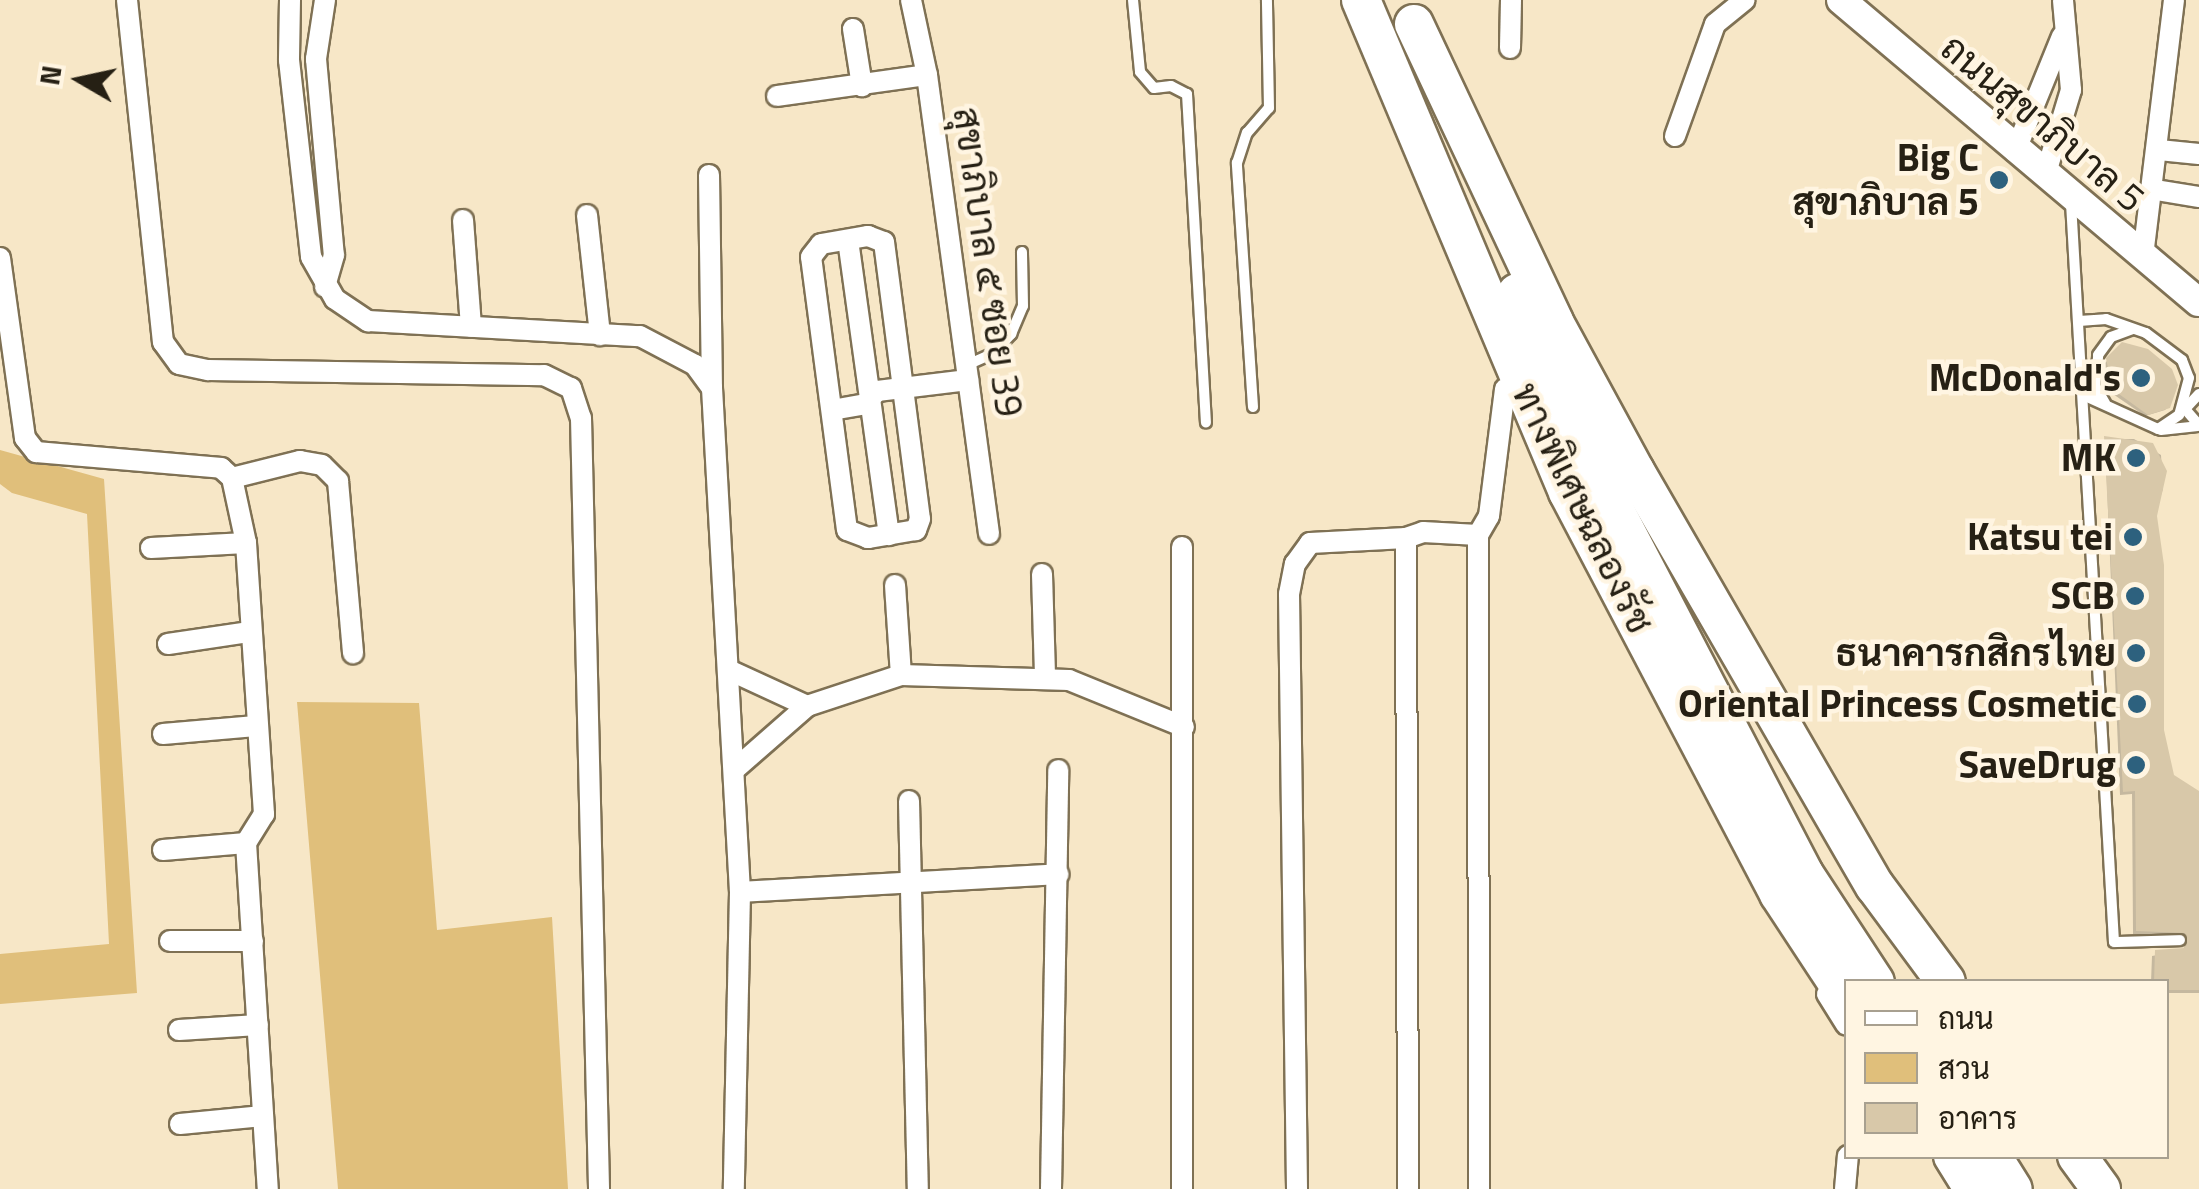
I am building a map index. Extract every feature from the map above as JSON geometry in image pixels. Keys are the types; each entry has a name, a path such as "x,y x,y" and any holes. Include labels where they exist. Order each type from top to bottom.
{"highway":[{"name":"ทางพิเศษฉลองรัช","path":"1361,0 1568,492 1779,894 1844,993"},
{"name":"ทางพิเศษฉลองรัช","path":"1409,12 1558,401 1804,874 1873,979"},
{"path":"1409,12 1554,322 1645,488 1875,886 1944,979"},
{"path":"1955,1159 1974,1189"},
{"path":"1994,1159 2013,1189"}],"main road":[{"name":"ถนนสุขาภิบาล 5","path":"1841,0 2016,152 2199,302"}],"street":[{"path":"127,0 163,342 179,364 208,370 544,374 571,388 581,418 600,1189"},
{"path":"290,0 289,60 297,153 311,257 326,286 368,321 640,336 696,365 712,388"},
{"path":"325,0 316,59 334,255 326,286"},
{"name":"สุขาภิบาล ๕ ซอย 39","path":"911,0 928,76 989,534"},
{"path":"1344,0 1505,388 1582,559 1761,890 1844,1021"},
{"path":"1510,48 1511,0"},
{"path":"1675,136 1715,24 1745,0"},
{"path":"2045,176 2070,90 2062,36 2063,0"},
{"path":"2143,256 2156,190 2174,0"},
{"path":"853,29 862,86"},
{"path":"2016,152 2062,36"},
{"path":"289,60 316,59"},
{"path":"777,96 928,76"},
{"path":"297,153 325,148"},
{"path":"2159,150 2199,154"},
{"path":"709,175 712,388 740,892 734,1189"},
{"path":"2156,190 2199,197"},
{"path":"587,215 600,335"},
{"path":"463,220 470,326"},
{"path":"868,236 884,242 920,519 916,530 889,535 846,530 811,257 820,244 848,240 868,236"},
{"path":"848,240 889,535"},
{"path":"0,258 25,438 36,452 221,468 232,478 246,543 248,632 264,814 246,843 268,1189"},
{"path":"832,410 870,400 877,390 904,388 967,373"},
{"path":"1479,1189 1478,535 1489,516 1505,388"},
{"path":"232,478 300,461 322,465 338,481 353,653"},
{"path":"1297,1189 1289,594 1294,564 1310,544 1406,538 1423,532 1478,535"},
{"path":"1406,538 1408,1189"},
{"path":"151,548 246,543"},
{"path":"1182,547 1182,1189"},
{"path":"1042,574 1044,676"},
{"path":"895,585 901,675"},
{"path":"168,644 248,632"},
{"path":"730,671 807,706"},
{"path":"734,770 807,706 901,675 1044,676 1184,727"},
{"path":"163,734 256,726"},
{"path":"1051,1189 1058,770"},
{"path":"910,801 918,1189"},
{"path":"163,850 246,843"},
{"path":"740,892 1058,874"},
{"path":"170,941 253,941"},
{"path":"179,1030 258,1025"},
{"path":"180,1124 264,1116"},
{"path":"1845,1189 1848,1159"},
{"path":"1936,1159 1956,1189"}],"lane":[{"path":"1133,0 1140,72 1154,88 1170,86 1187,94 1206,422"},
{"path":"1254,407 1236,163 1248,133 1269,108 1267,0"},
{"path":"2070,197 2114,942 2180,940"},
{"path":"967,373 1011,334 1023,306 1022,252"},
{"path":"2079,321 2106,319 2137,329 2176,354 2189,378 2179,415 2156,430"},
{"path":"2109,408 2096,386 2098,356 2111,337 2137,329"},
{"path":"2083,395 2156,430 2185,430 2199,425 2185,409 2199,394"},
{"path":"2185,430 2199,442"}],"green space":[{"path":"0,450 104,479 137,993 0,1004 0,954 109,944 87,514 12,493 0,484"},
{"path":"297,702 419,703 437,930 552,917 568,1189 338,1189"}],"building":[{"path":"2122,342 2148,349 2172,369 2178,385 2170,408 2148,415 2112,389 2106,358"},
{"path":"2104,436 2153,443 2167,471 2157,516 2164,565 2164,730 2174,775 2199,791 2199,990 2169,990 2169,979 2154,979 2155,950 2184,948 2185,933 2136,931 2135,791 2123,792"}],"place":[{"name":"Big C สุขาภิบาล 5","path":"1999,180"},
{"name":"McDonald's","path":"2141,378"},
{"name":"MK","path":"2136,458"},
{"name":"Katsu tei","path":"2133,537"},
{"name":"SCB","path":"2135,596"},
{"name":"ธนาคารกสิกรไทย","path":"2136,653"},
{"name":"Oriental Princess Cosmetic","path":"2137,704"},
{"name":"SaveDrug","path":"2136,765"}]}
